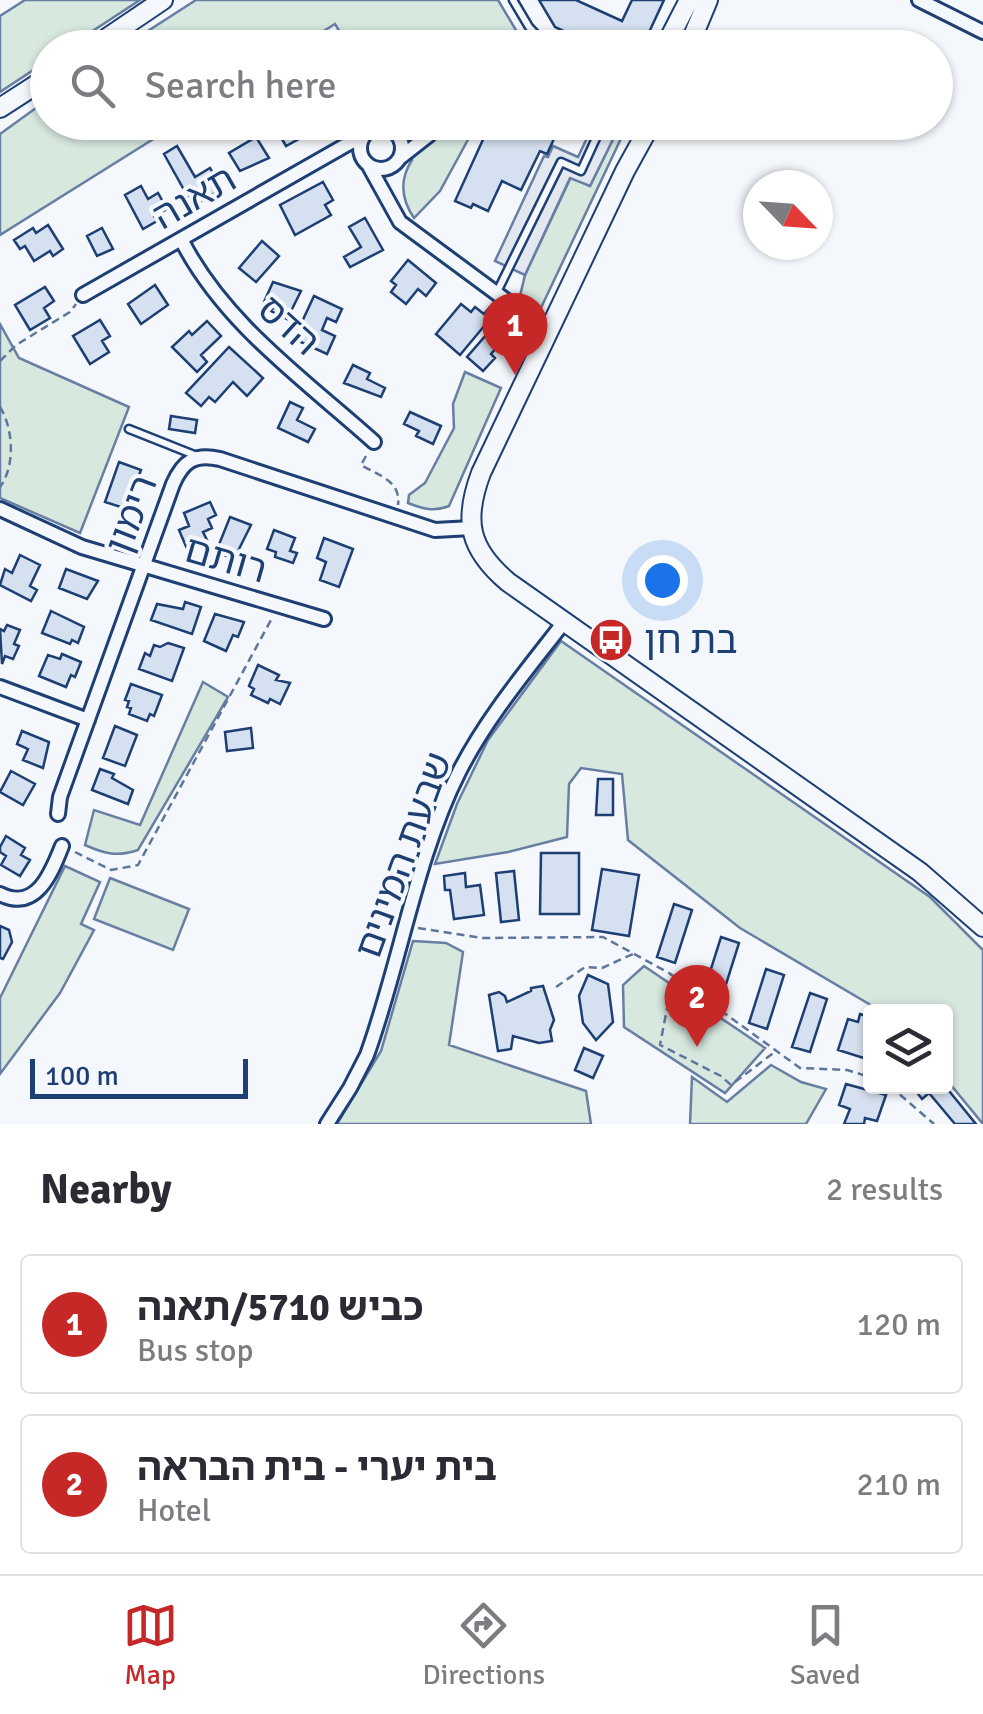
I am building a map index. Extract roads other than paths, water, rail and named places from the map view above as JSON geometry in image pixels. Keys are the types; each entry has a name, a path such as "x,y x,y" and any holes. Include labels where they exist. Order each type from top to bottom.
{"main road":[{"path":"119,30 164,0"},
{"path":"674,30 689,0"},
{"path":"696,30 708,0"},
{"path":"0,108 30,89"},
{"path":"625,172 632,140"},
{"path":"642,140 475,489 472,528 477,546 494,570 920,872 983,927"}],"street":[{"path":"919,0 983,32"},
{"name":"תאנה","path":"83,296 355,140"},
{"path":"363,140 366,162 400,222 549,332"},
{"path":"390,204 390,183 400,159 399,140"},
{"path":"334,152 348,152 385,170 422,140"},
{"name":"הדס","path":"181,239 203,280 227,309 374,442"},
{"name":"רימון","path":"58,814 60,797 144,566 178,474 188,462 199,457 220,460 442,532 472,528"},
{"name":"רותם","path":"0,509 66,541 324,619"},
{"name":"שבעת המינים","path":"327,1124 366,1054 458,773 490,720 564,622"},
{"path":"0,687 88,720"},
{"path":"0,894 21,900 31,897 46,880 62,846"}],"lane":[{"path":"513,0 532,30"},
{"path":"497,294 561,162 581,171 596,140"},
{"path":"129,429 199,457"}],"place":[{"name":"כביש 5710/תאנה","path":"515,375"},
{"name":"בת חן","path":"611,640"},
{"name":"בית יערי - בית הבראה","path":"697,1047"}]}
